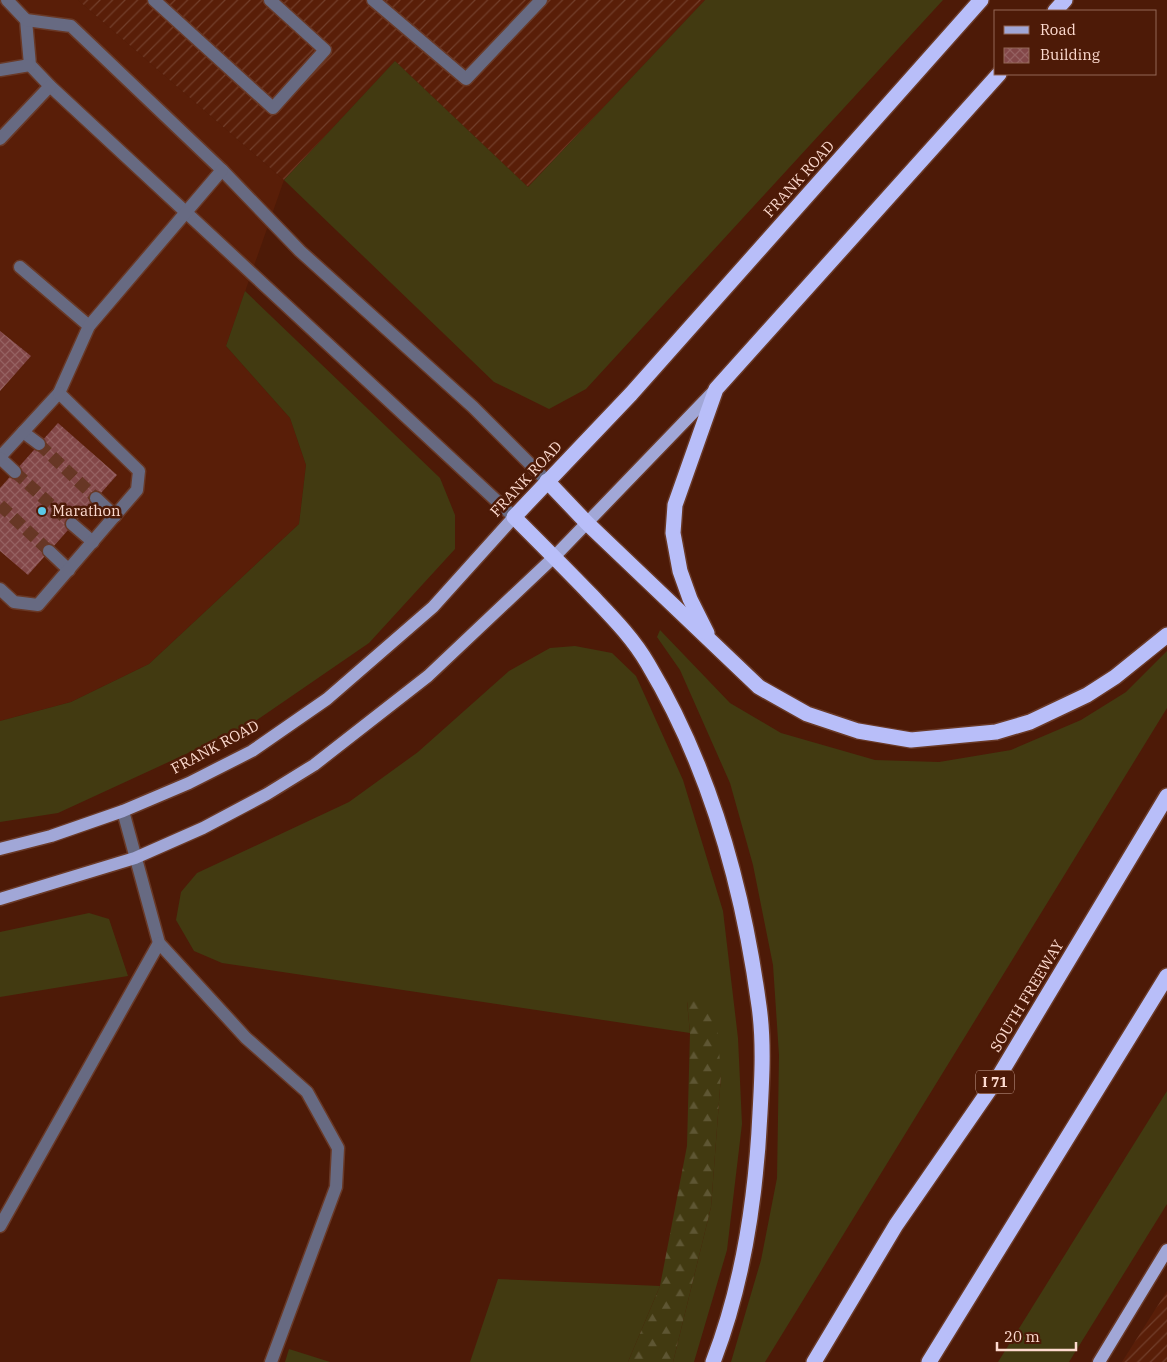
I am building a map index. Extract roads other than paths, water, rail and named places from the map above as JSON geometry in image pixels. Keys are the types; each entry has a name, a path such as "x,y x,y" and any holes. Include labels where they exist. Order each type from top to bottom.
{"highway":[{"name":"FRANK ROAD","path":"514,517 631,394 981,0"},
{"path":"1056,10 1065,0"},
{"path":"713,644 690,599 680,571 673,533 675,505 716,389 998,75"},
{"path":"547,481 588,523 759,687 807,714 858,731 911,740 996,732 1030,722 1087,695 1115,677 1167,635"},
{"path":"514,517 621,626 648,662 679,721 708,792 729,858 744,924 759,1007 762,1078 758,1165 749,1232 729,1321 713,1362"},
{"name":"SOUTH FREEWAY","path":"814,1362 896,1225 999,1076 1167,796"},
{"path":"929,1362 1167,976"}],"main road":[{"path":"0,899 135,858 211,824 267,794 314,765 428,676 588,523 716,389"},
{"name":"FRANK ROAD","path":"0,849 51,836 123,811 189,783 252,751 328,699 433,607 514,517"},
{"path":"1098,1362 1167,1250"}],"lane":[{"path":"7,0 26,20 30,65 50,86 514,517"},
{"path":"154,0 273,108 325,50 270,0"},
{"path":"374,0 466,79 541,0"},
{"path":"26,20 72,26 222,170 300,251 473,407 547,481"},
{"path":"0,70 30,65"},
{"path":"0,139 50,86"},
{"path":"15,472 0,458 59,393 89,326 222,170"},
{"path":"20,267 89,326"},
{"path":"0,589 14,602 38,605 137,490 139,471 59,393"},
{"path":"23,432 39,444"},
{"path":"96,498 115,516"},
{"path":"72,524 92,542"},
{"path":"49,551 69,570"},
{"path":"123,811 160,943 246,1038 307,1092 338,1148 336,1187 271,1362"},
{"path":"0,1226 160,943"}],"tunnel":[{"path":"39,444 96,498"},
{"path":"15,472 72,524"},
{"path":"0,505 49,551"}],"place":[{"name":"Marathon","path":"42,511"}]}
